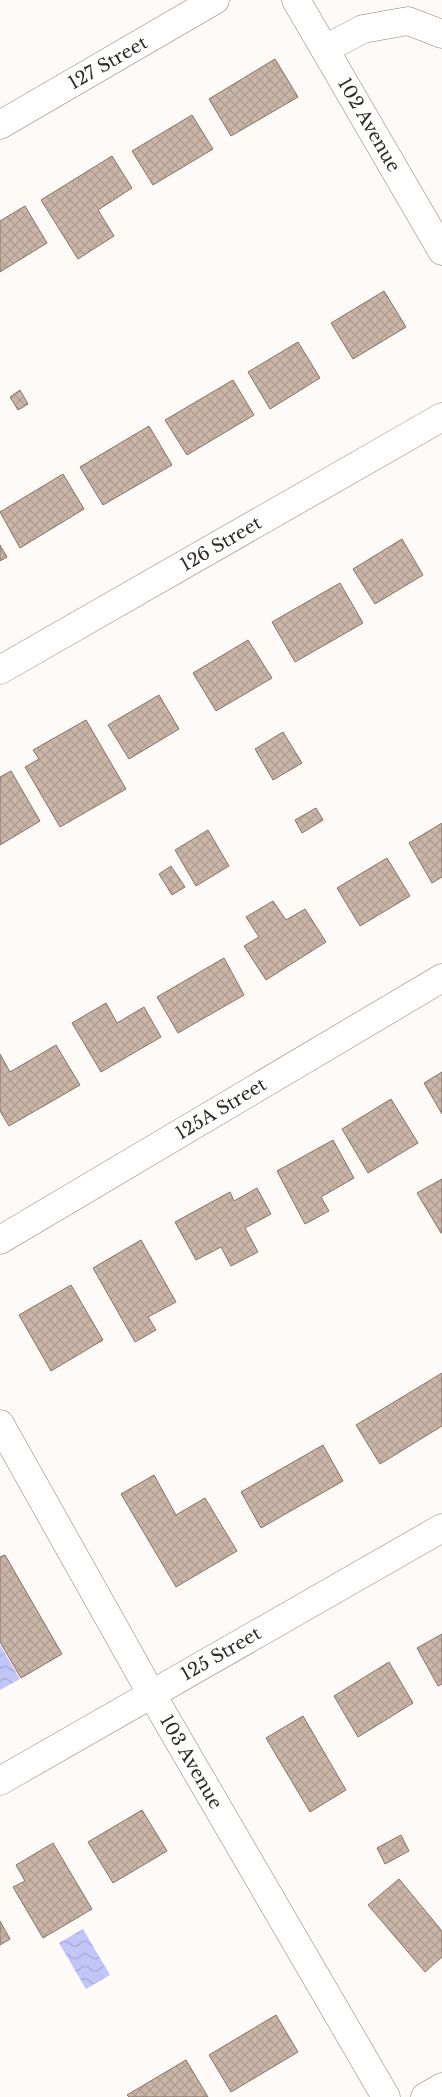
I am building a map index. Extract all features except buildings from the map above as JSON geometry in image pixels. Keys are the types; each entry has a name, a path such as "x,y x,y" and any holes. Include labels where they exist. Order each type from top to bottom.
{"street":[{"name":"127 Street","path":"0,125 215,0"},
{"name":"102 Avenue","path":"296,0 442,251"},
{"path":"325,49 362,29 408,22 442,34"},
{"name":"126 Street","path":"0,670 442,417"},
{"name":"125A Street","path":"0,1240 442,978"},
{"name":"103 Avenue","path":"0,1424 151,1693 386,2097"},
{"name":"125 Street","path":"0,1781 442,1528"},
{"path":"424,2097 442,2087"}],"water":[{"path":"0,1645 20,1679 0,1690"},
{"path":"83,1929 110,1975 86,1989 59,1943"}]}
